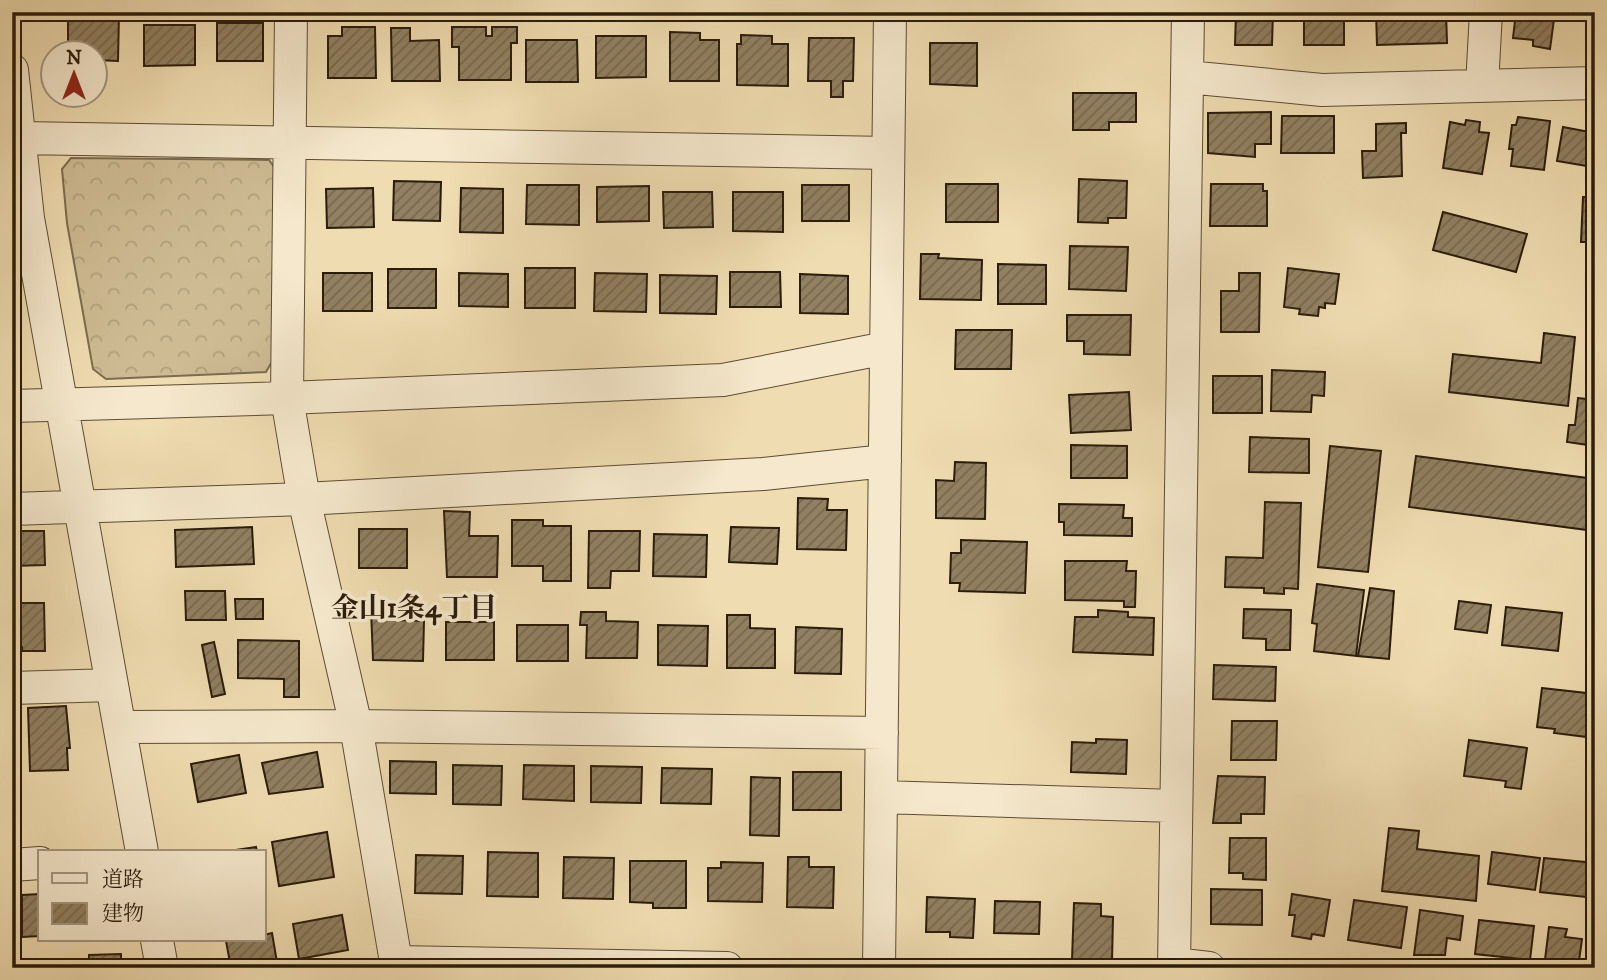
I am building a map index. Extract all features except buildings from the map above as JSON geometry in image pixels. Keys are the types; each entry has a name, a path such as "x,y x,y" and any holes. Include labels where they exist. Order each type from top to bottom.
{"street":[{"path":"291,12 287,398 304,499 356,726 397,965 727,968"},
{"path":"879,968 890,12"},
{"path":"1188,12 1174,966 1209,968"},
{"path":"1482,86 1486,12"},
{"path":"12,70 21,138 20,218 60,404 142,850"},
{"path":"1187,77 1322,90 1595,83"},
{"path":"21,138 888,153"},
{"path":"12,406 723,380 886,348"},
{"path":"12,509 304,499 763,474 885,461"},
{"path":"12,688 112,685"},
{"path":"120,727 356,726 882,733"},
{"path":"881,797 1176,806"},
{"path":"12,865 38,863"},
{"path":"157,942 162,968"}],"green space":[{"path":"71,158 269,160 277,171 274,358 266,372 106,379 93,369 67,223 62,169"}],"district":[{"name":"金山1条4丁目","path":"414,608"}]}
